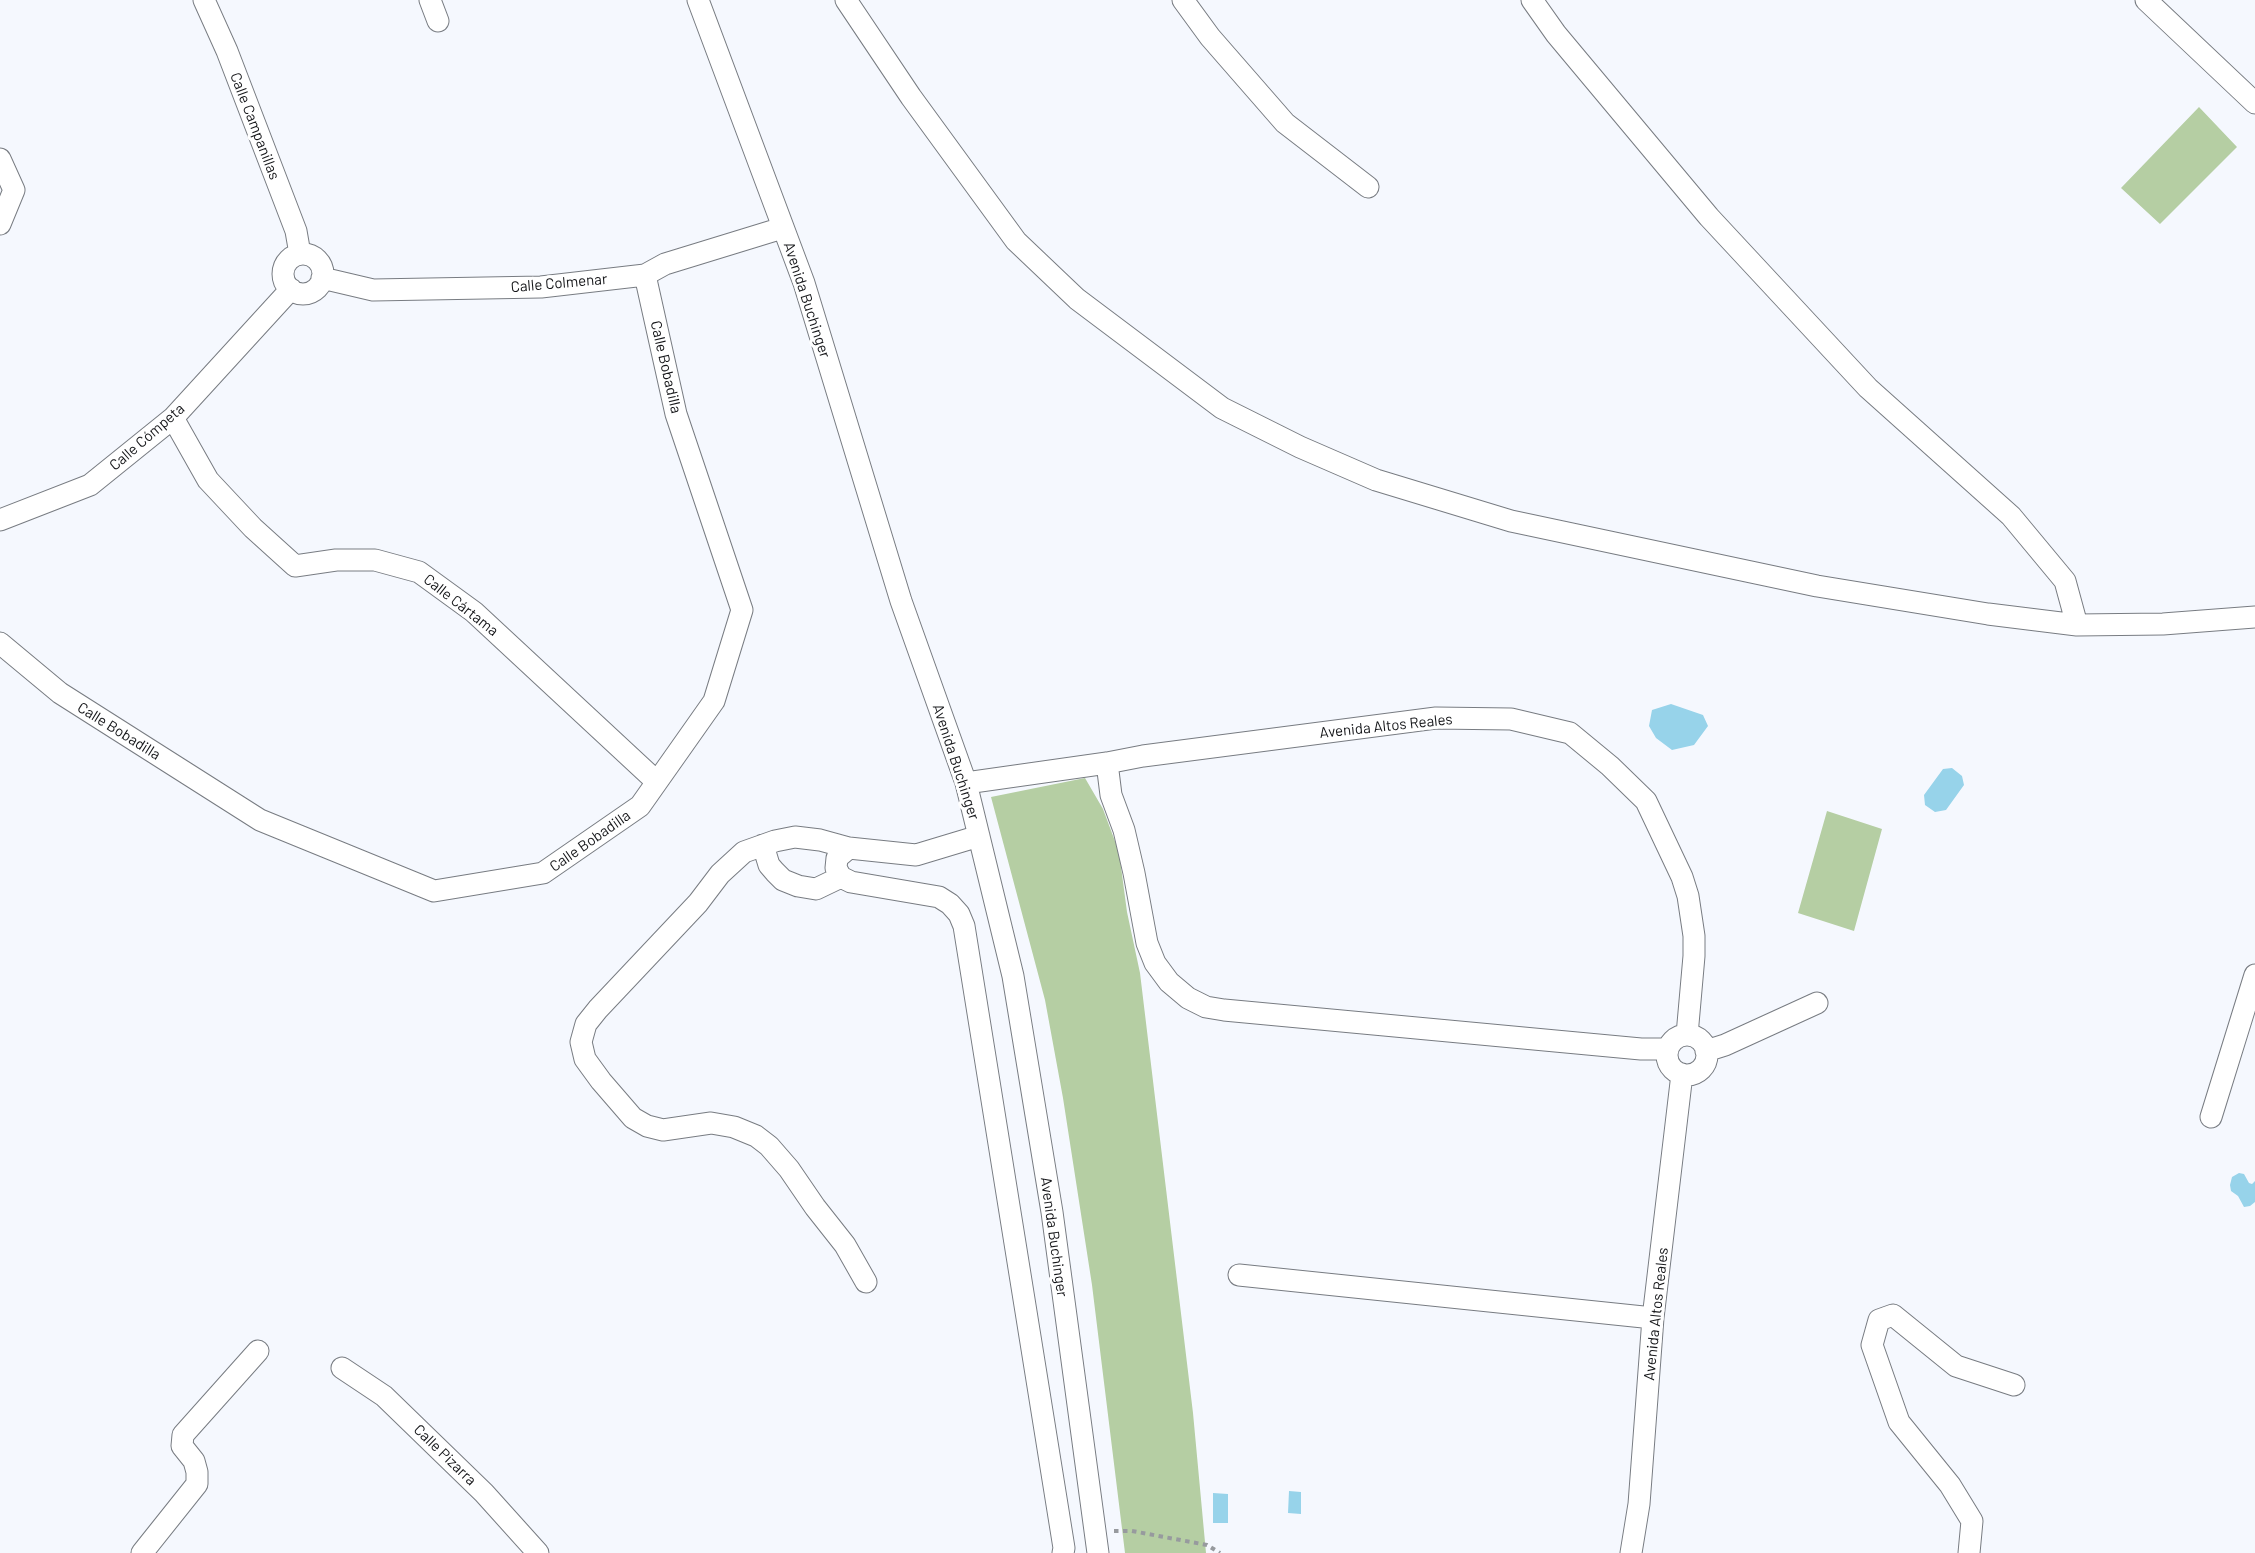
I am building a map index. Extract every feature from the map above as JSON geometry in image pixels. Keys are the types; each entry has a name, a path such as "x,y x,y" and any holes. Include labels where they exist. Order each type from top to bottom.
{"street":[{"name":"Calle Campanillas","path":"204,0 227,51 296,231 300,254"},
{"path":"430,0 438,21"},
{"name":"Avenida Buchinger","path":"698,0 804,283 901,601 966,783 1013,976 1052,1212 1098,1553"},
{"path":"846,0 911,97 1016,242 1077,299 1222,408 1300,447 1376,480 1511,521 1817,586 1988,615 2077,625 2163,624 2255,617"},
{"path":"1183,0 1210,37 1285,123 1368,187"},
{"path":"1532,0 1556,34 1709,217 1868,388 2011,516 2065,581 2077,625"},
{"path":"2146,0 2255,103"},
{"path":"0,159 14,190 0,224"},
{"name":"Calle Colmenar","path":"322,278 373,290 541,286 645,275 665,264 779,228 780,219"},
{"path":"300,254 313,256 323,272 322,278 316,289 311,292 298,293 291,289 284,279 285,266 288,260 300,254"},
{"name":"Calle Bobadilla","path":"0,644 60,693 260,820 434,891 543,873 640,806 714,701 742,610 676,414 645,275"},
{"name":"Calle Cómpeta","path":"0,520 90,485 173,418 291,289"},
{"name":"Calle Cártama","path":"173,418 208,480 253,528 296,566 336,560 375,560 419,572 474,612 657,782"},
{"name":"Avenida Altos Reales","path":"966,783 1143,756 1436,718 1511,718 1570,734 1610,766 1646,801 1682,877 1688,896 1694,936 1687,1035"},
{"path":"1107,763 1111,795 1124,830 1147,943 1155,963 1169,982 1188,998 1206,1007 1224,1010 1629,1048 1667,1049"},
{"path":"866,1282 844,1245 814,1207 789,1169 763,1141 734,1127 711,1123 663,1130 646,1126 633,1118 621,1106 585,1059 581,1042 586,1024 598,1009 698,903 734,860 744,852 775,840 795,837 820,840 849,848 916,855 979,836"},
{"path":"763,845 769,865 783,880 798,886 816,889 841,877"},
{"path":"849,848 837,858 836,868 841,877 851,882 939,897 955,909 964,926 1063,1553"},
{"path":"2211,1117 2255,975"},
{"path":"1706,1051 1725,1045 1817,1003"},
{"path":"1687,1035 1700,1040 1706,1051 1705,1064 1701,1069 1689,1075 1676,1072 1668,1062 1667,1049 1675,1038 1687,1035"},
{"name":"Avenida Altos Reales","path":"1631,1553 1639,1504 1653,1318 1682,1074"},
{"path":"1239,1275 1653,1318"},
{"path":"1969,1553 1972,1521 1950,1485 1899,1422 1872,1345 1878,1320 1893,1315 1956,1366 2014,1384"},
{"path":"142,1553 197,1484 194,1461 182,1446 183,1435 258,1351"},
{"name":"Calle Pizarra","path":"342,1368 384,1395 484,1493 538,1553"}],"path":[{"path":"1095,1531 1132,1531 1207,1545 1220,1553"}],"green space":[{"path":"2199,107 2237,147 2160,224 2121,188"},
{"path":"1085,778 1103,809 1119,852 1127,912 1140,973 1193,1413 1206,1553 1125,1553 1092,1285 1063,1098 1045,1000 991,797"},
{"path":"1827,811 1882,829 1854,931 1798,913"}],"water":[{"path":"1671,704 1703,715 1708,726 1694,745 1672,750 1656,738 1649,726 1652,710"},
{"path":"1952,768 1962,776 1964,785 1946,810 1935,812 1925,805 1924,795 1943,769"},
{"path":"2239,1173 2244,1174 2249,1183 2252,1184 2255,1181 2255,1202 2250,1206 2244,1207 2238,1196 2231,1191 2232,1177"},
{"path":"1289,1491 1301,1492 1301,1514 1288,1513"},
{"path":"1213,1493 1228,1494 1228,1523 1213,1523"}]}
